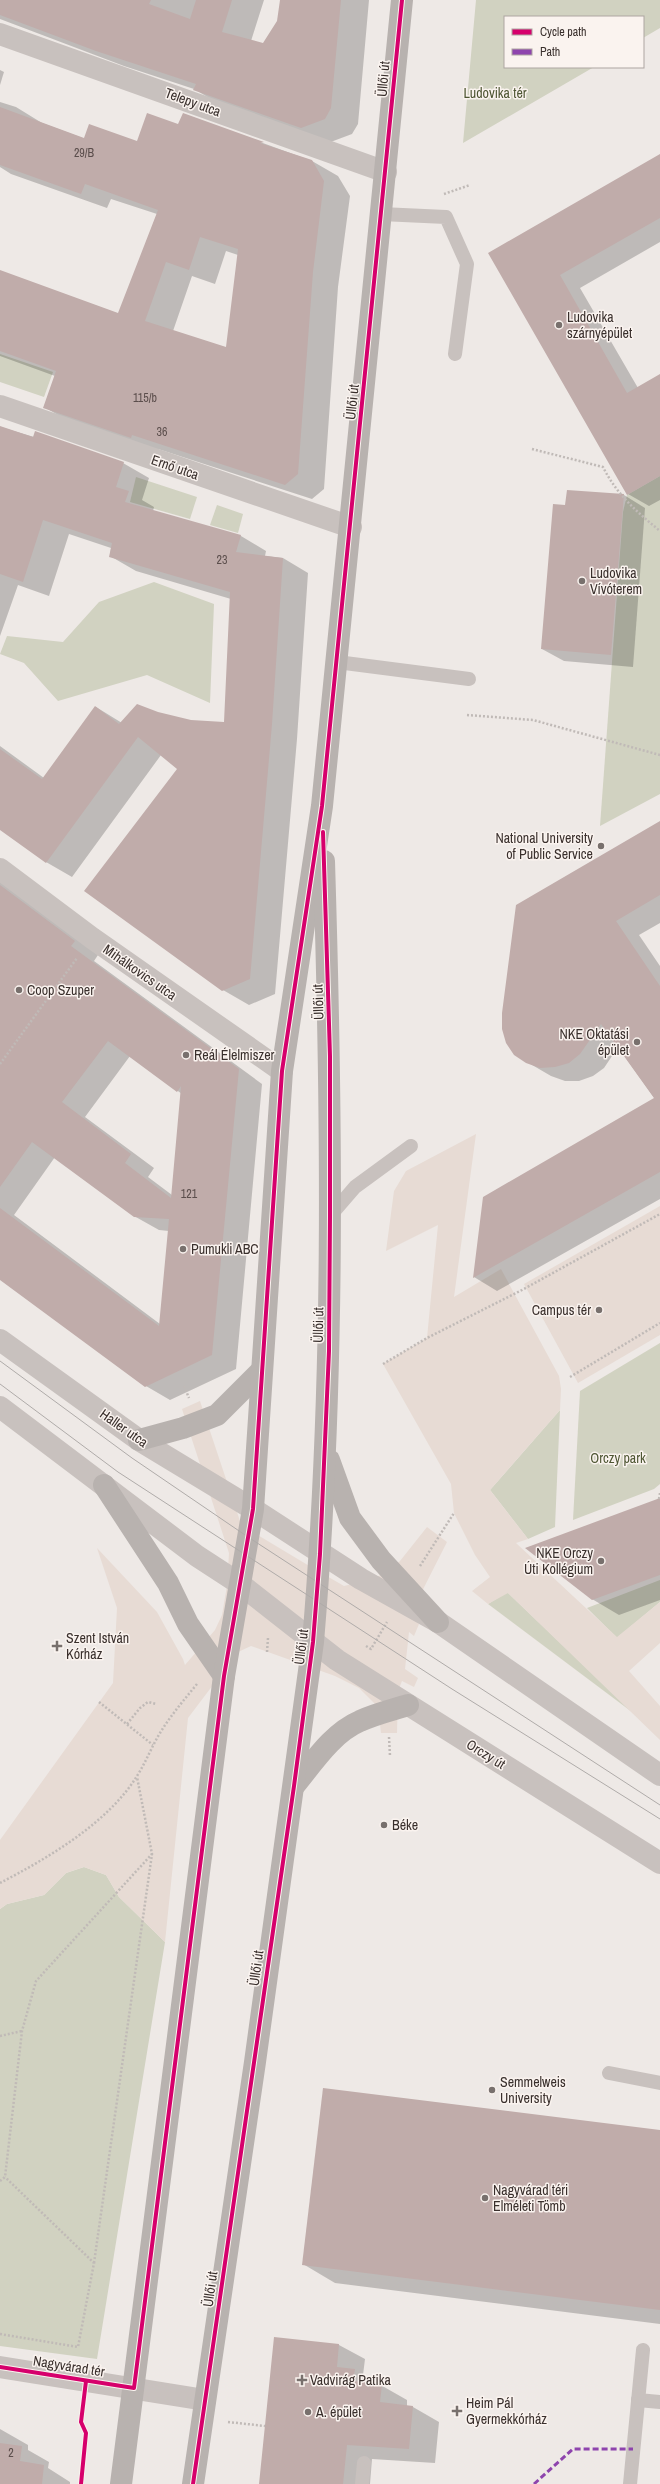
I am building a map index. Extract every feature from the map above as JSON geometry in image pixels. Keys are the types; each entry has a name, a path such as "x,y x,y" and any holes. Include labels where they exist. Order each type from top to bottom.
{"main road":[{"name":"Üllői út","path":"121,2484 224,1676 253,1509 282,1071 322,806 351,527 402,0"},
{"name":"Üllői út","path":"193,2484 294,1786 313,1642 320,1554 328,1351 330,1216 330,1056 322,806"},
{"path":"139,1440 183,1428 217,1414 262,1370"},
{"path":"324,1448 350,1518 381,1560 438,1622"},
{"path":"104,1485 168,1583 188,1624 224,1676"},
{"path":"294,1786 330,1743 350,1727 359,1721 408,1705"}],"street":[{"name":"Telepy utca","path":"0,34 386,172"},
{"name":"Ernő utca","path":"0,406 351,527"},
{"name":"Mihálkovics utca","path":"0,869 92,938 282,1071"},
{"name":"Haller utca","path":"0,1340 139,1440 253,1509 320,1554"},
{"path":"0,1407 198,1556 240,1584"},
{"path":"320,1554 438,1622 660,1775"},
{"name":"Orczy út","path":"240,1584 313,1642 408,1705 660,1863"},
{"name":"Nagyvárad tér","path":"0,2366 205,2400"}],"lane":[{"path":"381,214 446,217 467,264 455,354"},
{"path":"337,662 469,679"},
{"path":"330,1216 355,1187 411,1146"},
{"path":"609,2074 660,2082"},
{"path":"630,2484 643,2350"},
{"path":"638,2400 660,2402"},
{"path":"362,2484 364,2463"}],"path":[{"path":"441,195 470,185"},
{"path":"532,449 604,467 611,483 625,502 660,531"},
{"path":"467,715 533,720 660,755"},
{"path":"0,1064 92,938"},
{"path":"382,1364 427,1338 522,1290 660,1214"},
{"path":"570,1377 660,1323"},
{"path":"184,1386 191,1405"},
{"path":"659,1498 660,1494"},
{"path":"438,1535 454,1513"},
{"path":"100,1702 154,1745"},
{"path":"127,1724 140,1708 148,1702 156,1704"},
{"path":"0,1883 39,1863 70,1843 115,1802 137,1776 171,1715"},
{"path":"389,1733 390,1756"},
{"path":"0,2334 78,2347 94,2263 152,1854 137,1776"},
{"path":"0,2181 5,2176 22,2031 36,1981 152,1854"},
{"path":"0,2036 22,2031"},
{"path":"5,2176 94,2263"},
{"path":"221,2421 265,2426"}],"green space":[{"name":"Ludovika tér","path":"476,0 660,0 660,28 644,37 644,16 504,16 504,68 592,68 463,143"},
{"path":"0,354 53,372 44,397 0,382"},
{"path":"660,476 660,794 600,826 623,512 627,495"},
{"path":"136,477 197,497 190,519 130,502"},
{"path":"217,505 243,514 238,533 210,525"},
{"path":"154,582 214,604 210,703 147,675 58,701 24,663 0,654 7,636 63,642 99,602"},
{"name":"Orczy park","path":"660,1343 660,1484 654,1489 573,1520 580,1391"},
{"path":"560,1410 555,1527 528,1539 490,1490"},
{"path":"660,1580 660,1602 617,1638 587,1608"},
{"path":"507,1592 636,1715 488,1604"},
{"path":"84,1867 106,1875 119,1897 165,1942 97,2359 0,2346 0,1909 7,1904 44,1895 66,1873"}],"shaded area":[{"path":"476,1134 454,1297 501,1269 559,1376 561,1389 560,1410 490,1490 528,1539 516,1543 617,1637 660,1602 660,1643 629,1671 660,1706 660,1740 508,1593 488,1604 472,1591 490,1577 475,1555 454,1513 451,1484 383,1364 427,1338 438,1225 386,1251 394,1191 406,1171"},
{"name":"Campus tér","path":"660,1206 660,1335 578,1383 524,1284"},
{"path":"200,1401 240,1521 256,1534 344,1586 372,1579 387,1572 400,1561 427,1527 447,1542 410,1615 419,1624 414,1636 409,1632 405,1669 418,1678 414,1687 402,1681 398,1691 397,1733 381,1733 378,1707 359,1688 335,1676 251,1646 238,1652 188,1718 165,1942 119,1897 106,1875 84,1867 66,1873 44,1895 7,1904 0,1909 0,1840 113,1683 117,1608 97,1548 157,1612 185,1665 215,1630 222,1615 227,1586 229,1553 182,1409"}],"building":[{"path":"0,0 151,0 149,4 190,19 196,0 232,0 222,32 263,43 277,21 280,0 341,0 331,108 325,119 301,128 193,90 196,84 96,51 0,15"},
{"path":"0,107 84,138 89,124 137,141 147,113 178,124 183,113 264,142 260,143 312,160 324,181 313,272 298,474 285,485 132,435 131,438 43,408 56,371 0,351 0,270 118,313 158,210 85,184 81,194 0,165","holes":["200,237 238,249 226,347 145,321 166,262 189,270"]},
{"name":"Ludovika szárnyépület","path":"660,154 660,218 560,275 627,393 660,374 660,476 627,495 488,253"},
{"path":"0,426 33,437 35,431 124,462 116,487 129,491 125,502 241,535 236,552 283,558 272,724 250,979 222,991 84,891 177,769 138,737 46,863 0,830 0,749 42,779 95,706 119,724 137,704 158,712 191,720 224,722 230,592 109,557 112,543 43,520 23,582 0,574"},
{"name":"Ludovika Vívóterem","path":"567,490 624,494 611,655 541,649 553,504 565,505"},
{"name":"NKE Oktatási épület","path":"660,821 660,895 616,921 660,986 660,1172 473,1278 483,1197 654,1098 601,1024 580,1054 569,1063 555,1067 540,1068 526,1063 514,1055 506,1043 502,1029 502,1013 516,905"},
{"path":"0,885 75,941 71,946 239,1069 212,1355 145,1387 0,1280 0,1208 159,1326 169,1219 134,1217 32,1142 0,1187","holes":["108,1041 177,1092 181,1086 171,1198 125,1163 131,1154 62,1102"]},
{"name":"NKE Orczy Úti Kollégium","path":"660,1498 660,1575 592,1600 525,1548"},
{"name":"Nagyvárad téri Elméleti Tömb","path":"323,2088 660,2130 660,2310 302,2265"},
{"name":"A. épület","path":"274,2337 339,2344 337,2367 355,2369 353,2381 382,2384 380,2402 413,2406 409,2449 347,2445 343,2484 259,2484"},
{"path":"0,2443 22,2446 20,2461 44,2465 42,2484 0,2484"}],"tram line":[{"path":"0,1361 132,1458 248,1537 660,1805"},
{"path":"0,1384 118,1472 452,1689 660,1819"}],"marked path":[{"path":"534,2484 573,2449 633,2449"}],"cycle path":[{"path":"0,2367 134,2388 224,1676 253,1509 282,1071 322,806 402,0"},
{"path":"193,2484 294,1786 313,1642 320,1554 329,1351 330,1216 330,1056 323,832"},
{"path":"81,2484 86,2433 81,2422 86,2381"}],"place":[{"name":"Ludovika szárnyépület","path":"559,325"},
{"name":"Ludovika Vívóterem","path":"582,581"},
{"name":"National University of Public Service","path":"601,846"},
{"name":"Coop Szuper","path":"19,990"},
{"name":"NKE Oktatási épület","path":"637,1042"},
{"name":"Reál Élelmiszer","path":"186,1055"},
{"name":"Pumukli ABC","path":"183,1249"},
{"name":"Campus tér","path":"599,1310"},
{"name":"NKE Orczy Úti Kollégium","path":"601,1561"},
{"name":"Szent István Kórház","path":"57,1646"},
{"name":"Béke","path":"384,1825"},
{"name":"Semmelweis University","path":"492,2090"},
{"name":"Nagyvárad téri Elméleti Tömb","path":"485,2198"},
{"name":"Vadvirág Patika","path":"302,2380"},
{"name":"Heim Pál Gyermekkórház","path":"457,2411"},
{"name":"A. épület","path":"308,2412"}]}
